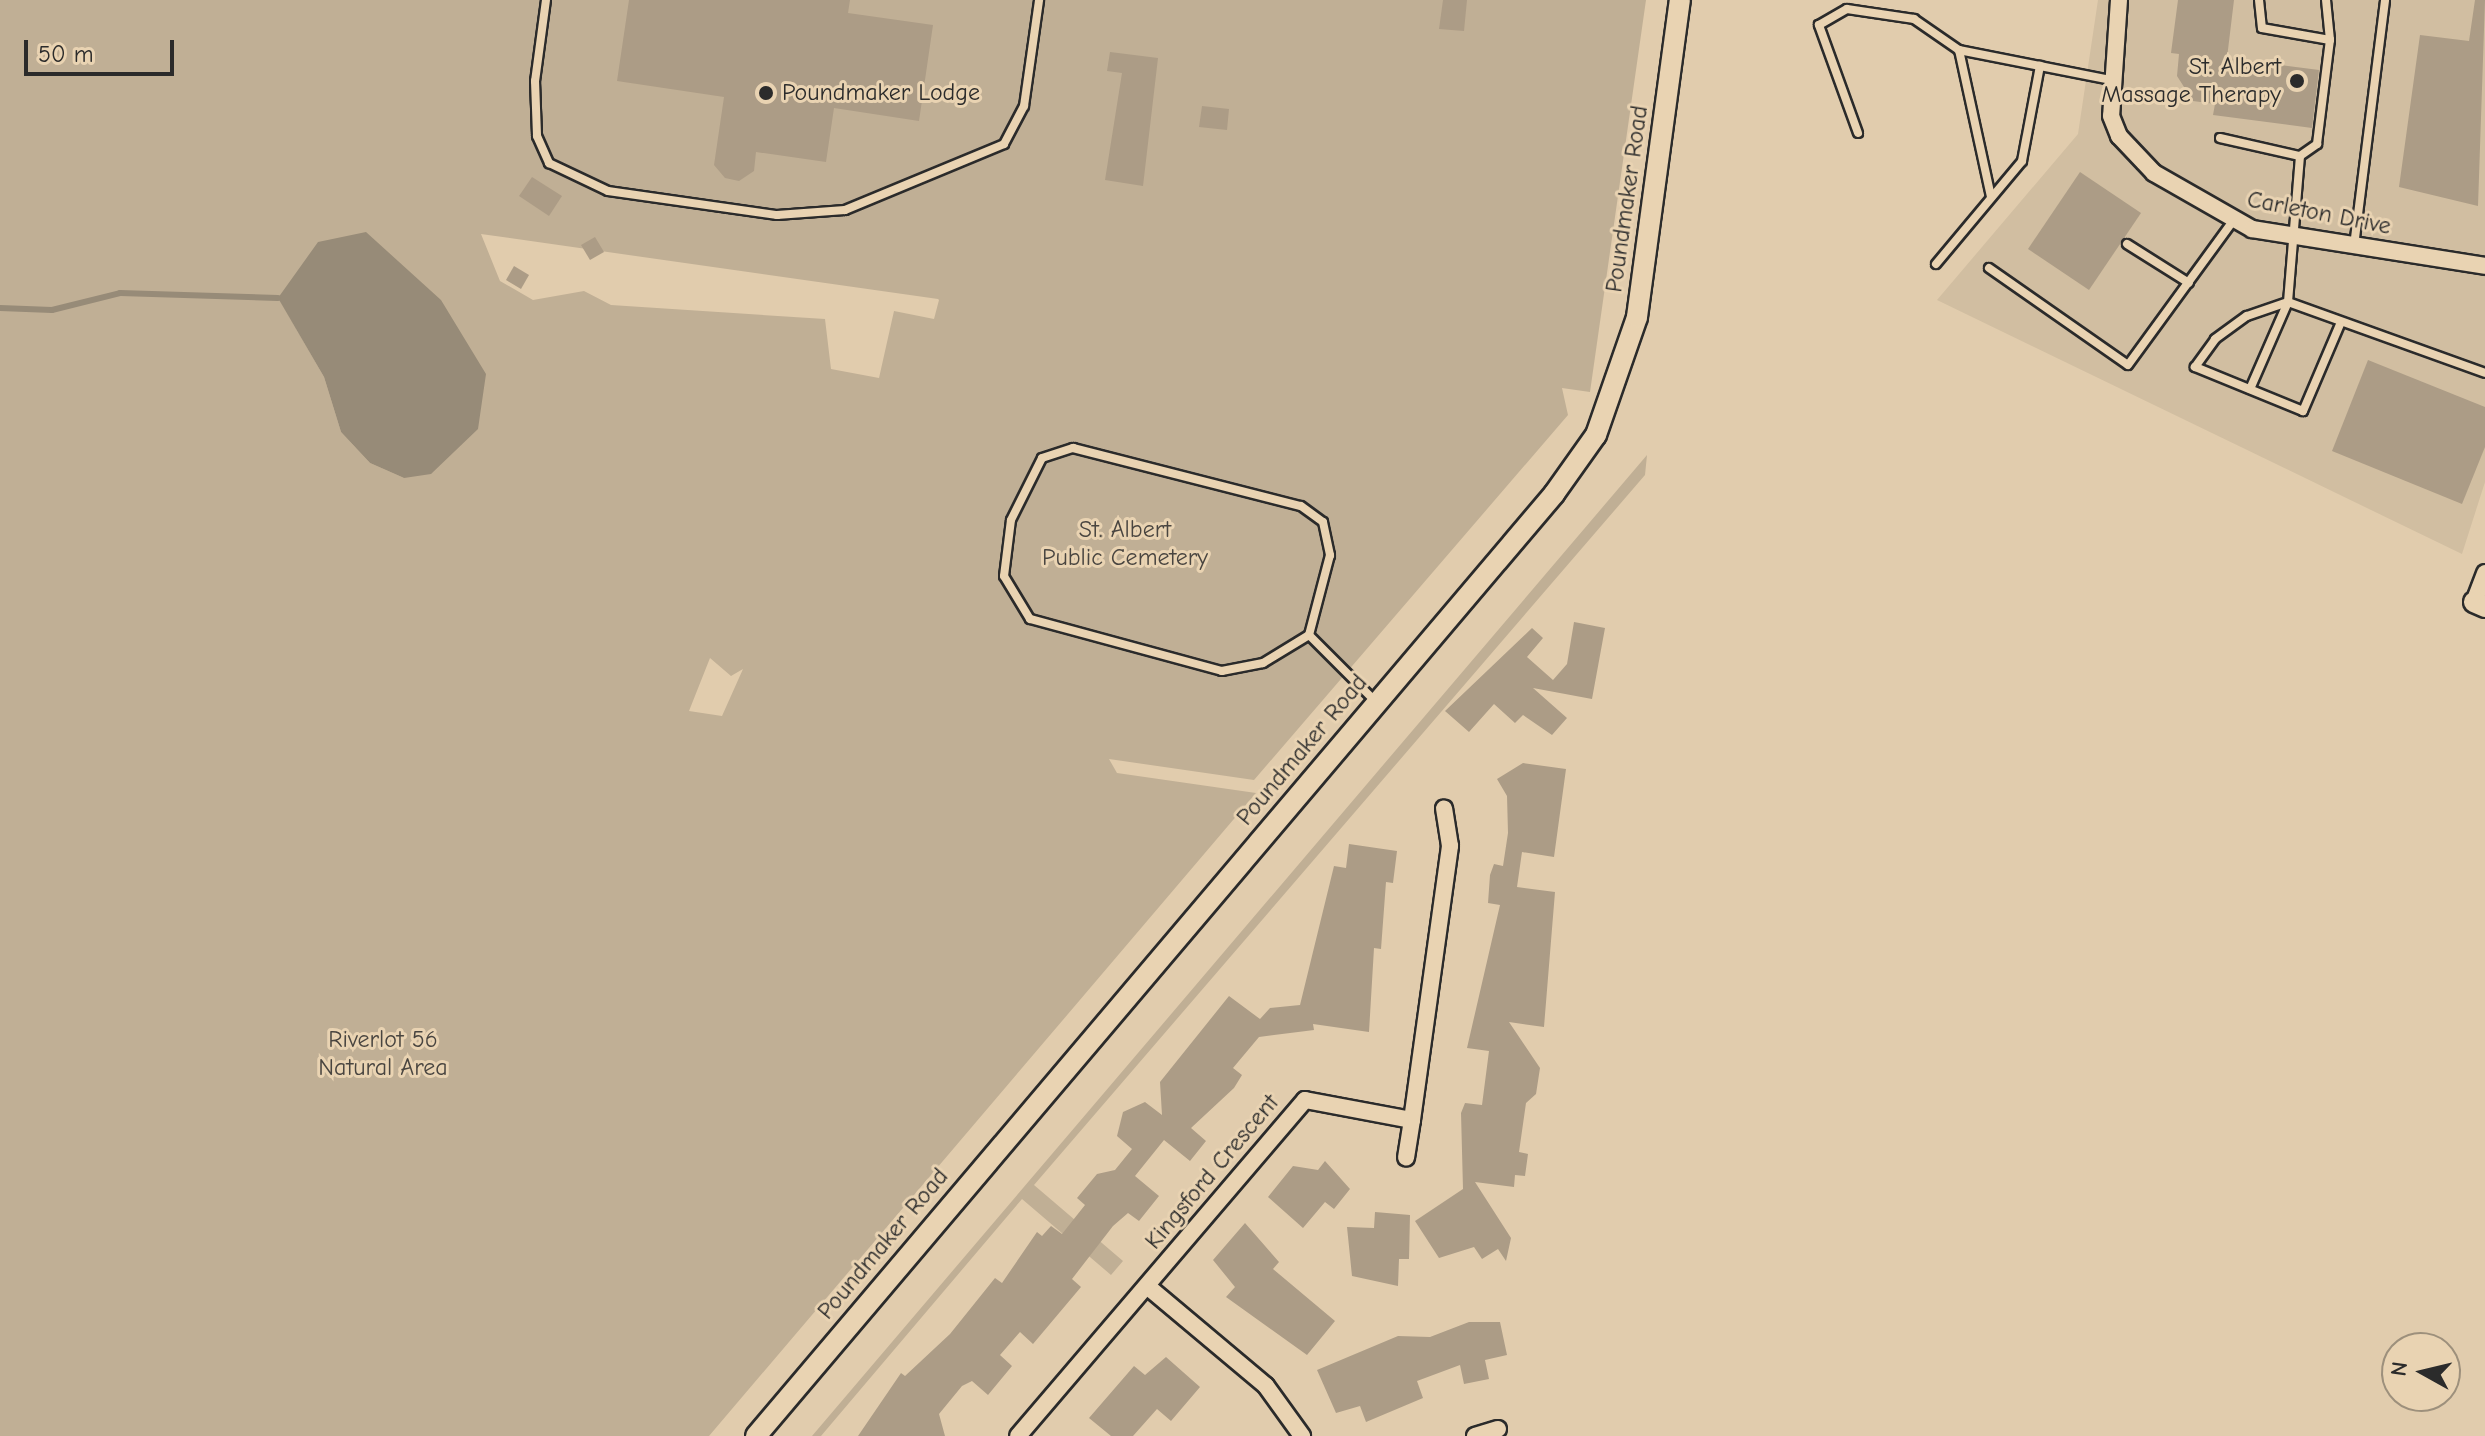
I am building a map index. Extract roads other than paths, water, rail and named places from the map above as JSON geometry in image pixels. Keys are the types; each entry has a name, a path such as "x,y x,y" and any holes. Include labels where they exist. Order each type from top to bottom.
{"street":[{"name":"Poundmaker Road","path":"756,1436 1554,494 1596,435 1619,386 1637,317 1680,0"},
{"name":"Carleton Drive","path":"2119,0 2110,80 2111,116 2134,155 2233,221 2292,237 2485,266"},
{"path":"2479,605 2485,573"},
{"path":"1406,1158 1450,846 1444,808"},
{"name":"Kingsford Crescent","path":"1018,1436 1305,1100 1412,1120"},
{"name":"Kingsford Crescent","path":"1147,1286 1266,1386 1302,1436"},
{"path":"1475,1436 1498,1429"}],"lane":[{"path":"546,0 535,81 537,136 549,163 608,191 777,215 845,210 1004,144 1024,106 1039,0"},
{"path":"2259,0 2262,28 2330,40"},
{"path":"2220,138 2300,156 2317,144 2330,40 2326,0"},
{"path":"2354,247 2385,0"},
{"path":"1858,133 1819,25 1847,9 1914,19 1959,50 2110,80"},
{"path":"1959,50 1991,197"},
{"path":"1936,264 2022,161 2040,66"},
{"path":"2250,389 2288,302 2300,156"},
{"path":"1989,268 2128,365 2233,221"},
{"path":"2127,244 2189,283"},
{"path":"2341,322 2303,411 2195,367 2215,339 2247,316 2288,302 2485,373"},
{"path":"1073,448 1301,506 1323,522 1330,555 1309,635 1263,663 1222,671 1030,619 1004,576 1011,520 1042,458 1073,448"},
{"path":"1309,635 1376,702"}],"waterway":[{"path":"0,308 52,310 120,293 278,298"}],"place":[{"name":"St. Albert Massage Therapy","path":"2297,81"},
{"name":"Poundmaker Lodge","path":"766,93"}],"park label":[{"name":"St. Albert Public Cemetery","path":"1125,544"},
{"name":"Riverlot 56 Natural Area","path":"383,1054"}]}
